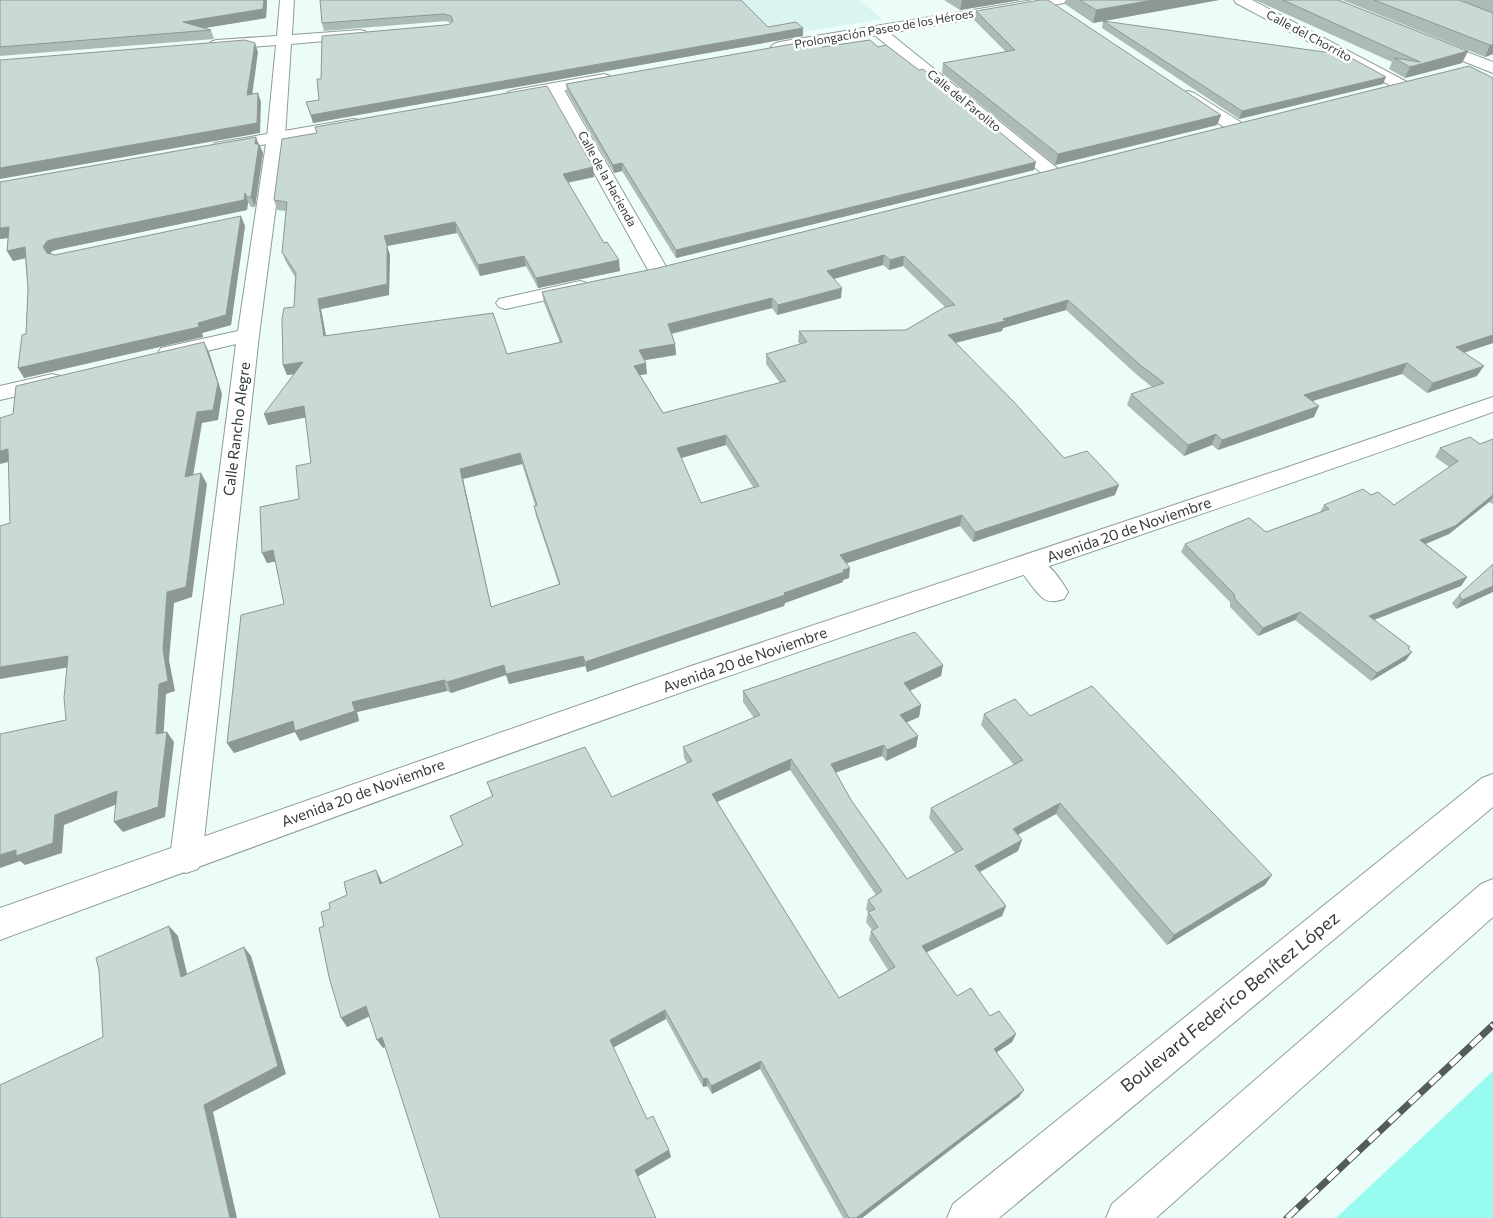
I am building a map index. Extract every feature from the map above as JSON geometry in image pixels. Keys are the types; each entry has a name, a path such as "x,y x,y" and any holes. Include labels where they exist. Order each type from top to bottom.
{"street":[{"name":"Calle Rancho Alegre","path":"186,858 248,335 256,216 276,137 287,0"},
{"name":"Calle del Chorrito","path":"1241,0 1410,84 1383,91"},
{"name":"Prolongación Paseo de los Héroes","path":"760,51 877,30 1057,5"},
{"name":"Calle del Farolito","path":"877,30 1051,172"},
{"path":"205,46 379,32"},
{"path":"1419,38 1488,66"},
{"path":"1454,72 1488,66"},
{"path":"498,98 620,76"},
{"path":"1174,87 1236,126"},
{"name":"Calle de la Hacienda","path":"555,88 657,270"},
{"path":"210,149 372,120"},
{"path":"1218,131 1255,122"},
{"path":"1032,177 1070,168"},
{"path":"506,303 601,283"},
{"path":"152,357 248,335"},
{"path":"0,393 76,375"},
{"name":"Avenida 20 de Noviembre","path":"0,924 652,692 1493,404"},
{"path":"1030,564 1054,592"},
{"name":"Boulevard Federico Benítez López","path":"967,1218 1493,788"},
{"path":"1126,1218 1493,895"}],"shaded area":[{"path":"739,0 860,0 882,19 777,36"},
{"path":"1493,1071 1493,1218 1336,1218"}],"building":[{"path":"0,0 264,0 263,9 183,22 211,30 0,47"},
{"path":"320,0 741,0 768,27 796,22 803,28 311,115 306,102 319,100 317,79 321,79 322,36 445,25 453,21 451,16 444,14 322,23"},
{"path":"1048,0 1221,115 1058,154 943,63 1015,50 976,11"},
{"path":"1080,0 1153,0 1096,10"},
{"path":"1283,0 1338,0 1468,51 1410,67 1394,58 1420,62"},
{"path":"1374,0 1459,0 1493,13 1493,45 1490,45"},
{"path":"1103,21 1346,55 1386,77 1242,111"},
{"path":"245,40 255,43 247,95 258,93 257,123 0,168 0,60"},
{"path":"815,40 822,47 870,40 878,47 886,45 919,70 923,69 1036,162 676,250 622,163 613,165 566,84"},
{"path":"1469,66 1493,78 1493,335 1456,347 1484,366 1433,383 1407,363 1304,395 1319,406 1222,440 1216,434 1188,445 1131,394 1164,383 1139,364 1068,300 1003,319 1005,321 948,335 1014,402 1064,458 1087,451 1119,485 975,532 962,515 840,555 850,568 843,570 844,572 784,593 785,595 585,662 583,656 506,674 504,665 447,682 444,680 352,702 355,711 295,731 293,721 227,743 241,615 284,604 273,550 262,553 260,507 299,499 296,466 311,463 304,406 264,414 303,362 283,365 282,319 284,308 294,307 296,273 282,252 287,202 274,200 282,139 317,133 315,127 547,86 593,167 563,174 604,243 607,242 619,260 536,278 524,256 478,265 455,222 384,236 387,245 387,284 318,299 324,336 493,313 507,354 562,342 542,292 658,268","holes":["884,255 890,260 904,256 955,305 945,307 906,330 799,331 807,342 766,354 786,381 663,413 634,366 646,363 639,350 675,344 668,324 772,298 778,305 842,288 827,271","726,435 759,486 701,503 677,448","520,453 537,505 534,506 560,584 491,607 460,469"]},
{"path":"256,137 255,144 259,144 251,197 247,197 245,193 244,200 54,239 47,241 43,247 47,253 55,255 241,216 226,315 198,323 199,327 18,368 22,335 26,334 28,289 25,247 7,251 9,227 0,228 0,182"},
{"path":"204,342 218,383 213,410 197,412 185,477 201,473 186,587 167,592 163,649 168,681 159,684 156,734 167,732 158,807 114,822 117,791 55,815 53,843 16,856 16,850 0,855 0,734 66,720 64,698 68,656 0,667 0,526 10,523 8,449 0,451 0,418 13,414 16,386"},
{"path":"1470,437 1480,444 1493,439 1493,495 1455,526 1420,540 1467,577 1369,616 1410,647 1408,649 1412,652 1377,673 1300,612 1263,628 1235,599 1234,594 1185,544 1249,518 1266,532 1329,509 1324,505 1363,489 1371,495 1378,492 1394,505 1458,461 1440,448"},
{"path":"1493,564 1493,586 1462,600 1459,595"},
{"path":"915,632 943,665 904,683 921,705 900,715 918,736 887,750 884,745 831,764 851,800 907,879 963,849 931,808 1023,760 984,714 1015,699 1030,716 1092,686 1272,875 1174,935 1060,803 1013,829 1022,840 975,866 1006,906 922,946 957,996 971,988 990,1016 999,1011 1016,1034 994,1049 1024,1090 856,1218 849,1218 761,1061 711,1086 707,1078 703,1079 665,1010 610,1040 647,1119 653,1116 669,1150 635,1170 656,1218 440,1218 382,1037 377,1040 366,1006 341,1018 329,977 319,928 324,926 321,912 330,909 329,903 347,895 344,882 376,870 380,884 463,845 450,816 493,796 487,782 585,747 612,797 692,761 683,747 760,715 743,691","holes":["791,759 882,891 868,900 875,909 868,912 878,927 871,931 895,967 839,998 712,794"]},
{"path":"169,926 181,977 244,947 278,1066 204,1105 230,1218 0,1218 0,1085 103,1037 99,970 96,958"}],"railway":[{"path":"1287,1218 1493,1025"}]}
